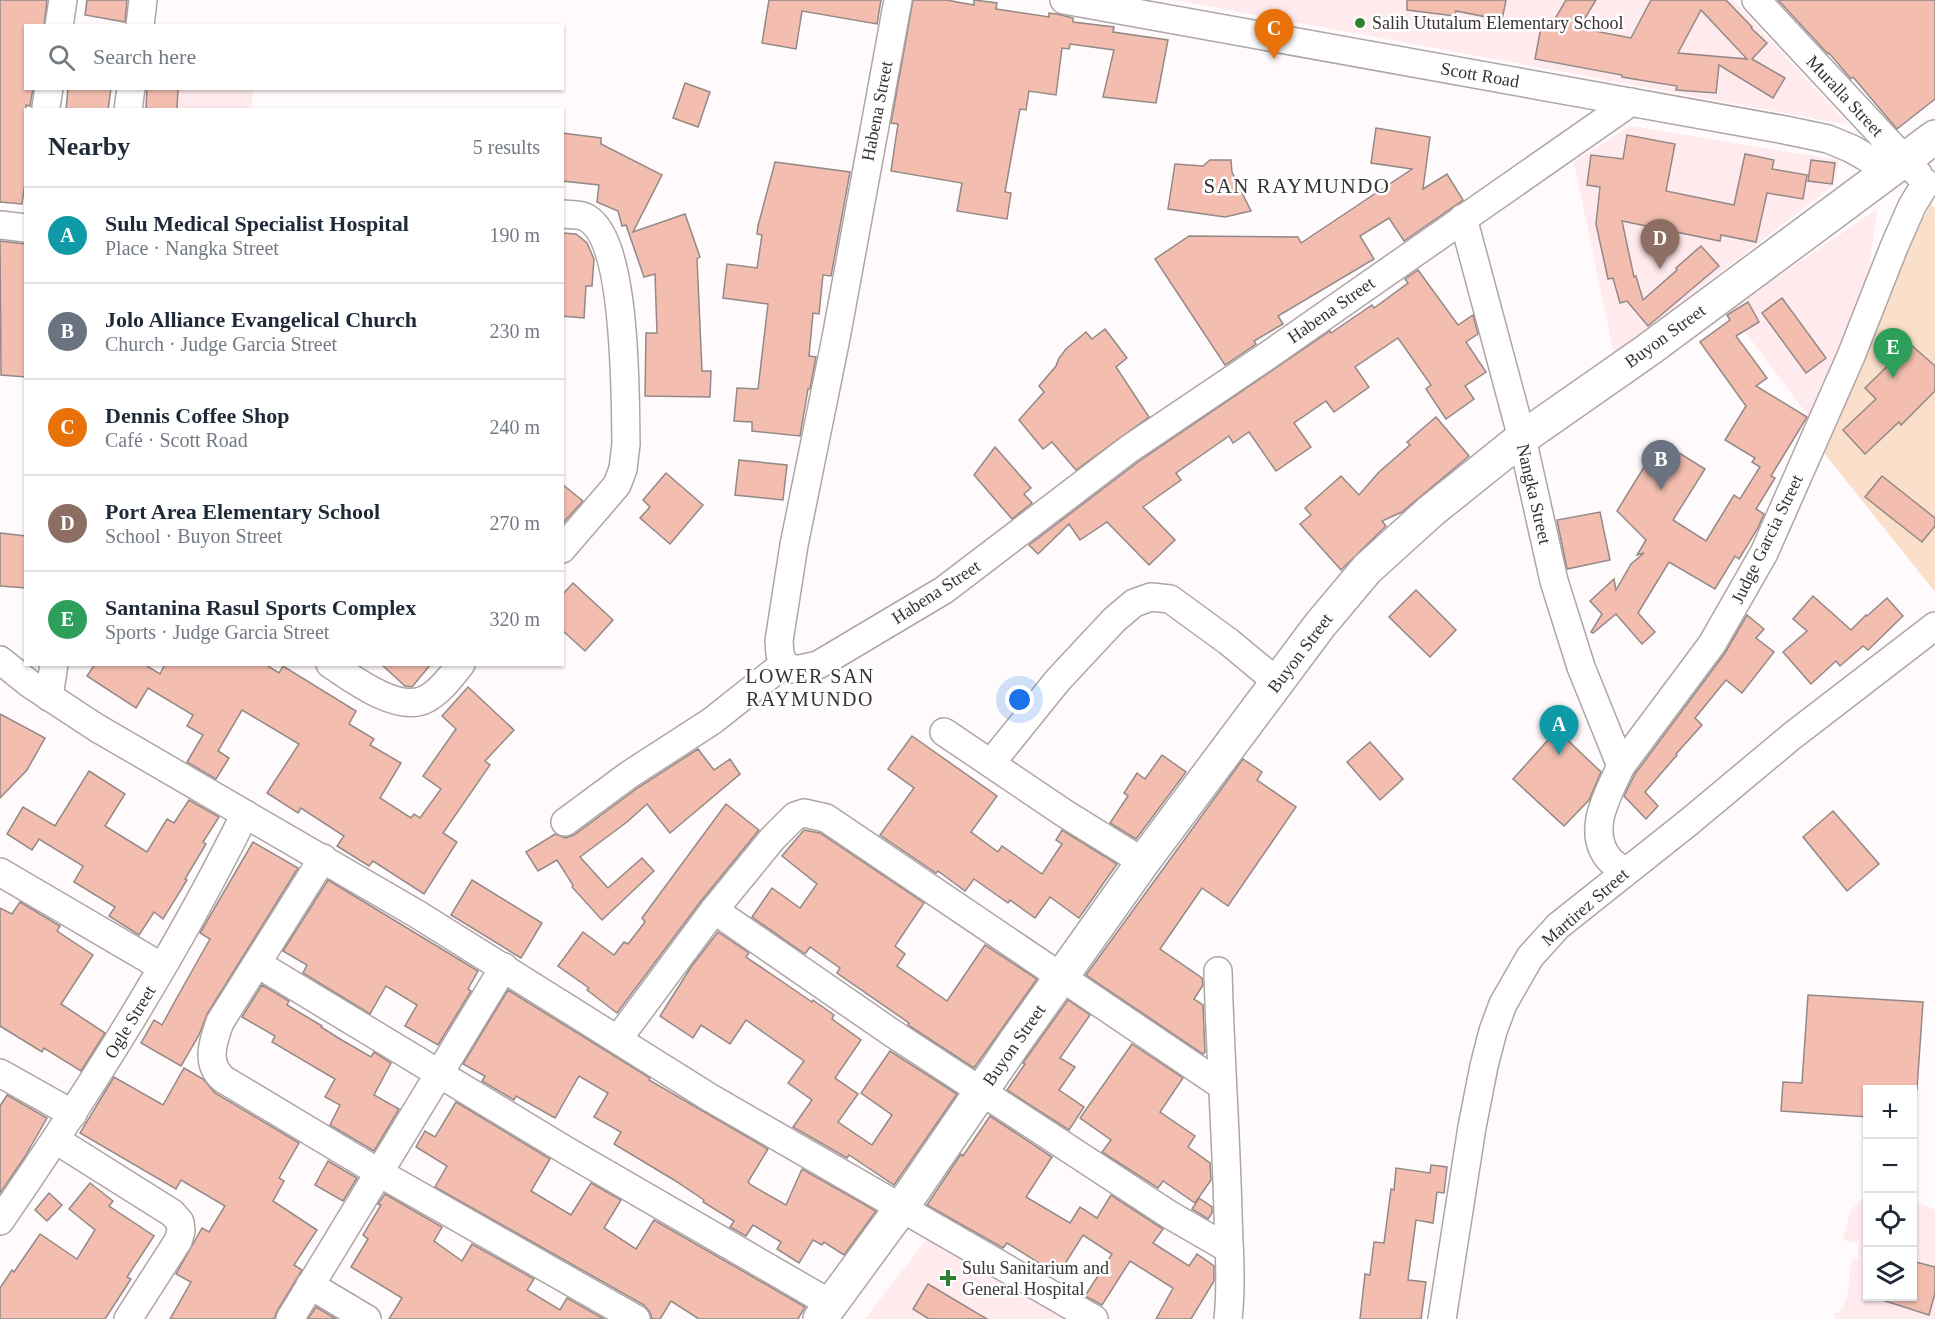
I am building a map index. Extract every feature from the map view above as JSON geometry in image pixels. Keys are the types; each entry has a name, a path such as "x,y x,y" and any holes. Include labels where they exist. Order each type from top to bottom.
{"main road":[{"name":"Buyon Street","path":"825,1312 902,1207 1143,862 1341,597 1367,569 1431,511 1522,438 1648,350 1914,177 1935,138"}],"street":[{"path":"59,24 63,0"},
{"path":"140,24 143,0"},
{"name":"Habena Street","path":"898,0 836,338 794,544 779,641 784,664 792,669 818,665 944,590 1129,449 1264,358 1631,102"},
{"name":"Scott Road","path":"1064,0 1828,139 1914,177"},
{"name":"Muralla Street","path":"1756,0 1914,177"},
{"path":"128,108 131,90"},
{"name":"Judge Garcia Street","path":"1625,872 1610,860 1604,851 1598,828 1601,811 1621,766 1712,644 1764,553 1851,356 1912,206 1914,177"},
{"path":"564,214 586,217 607,244 619,295 626,426 625,458 617,485 564,547"},
{"name":"Nangka Street","path":"1463,218 1522,438 1554,581 1581,667 1621,766"},
{"path":"0,225 24,228"},
{"path":"991,763 1058,680 1114,620 1134,603 1151,597 1170,599 1229,642 1277,682"},
{"name":"Martirez Street","path":"1442,1319 1472,1127 1493,1031 1514,983 1541,944 1558,926 1689,822 1792,736 1935,626"},
{"path":"0,660 49,697 97,728 322,858 504,967 709,1096 1095,1319"},
{"path":"565,822 630,774 712,721 784,664"},
{"path":"49,697 54,666"},
{"path":"333,666 382,696 399,701 416,702 428,698 459,666"},
{"path":"944,732 1064,813 1143,862"},
{"path":"618,1039 714,910 774,838 795,816 804,813 826,818 1221,1085"},
{"name":"Ogle Street","path":"0,1221 56,1140 116,1046 216,874 245,814"},
{"path":"322,858 220,1022 212,1052 212,1063 216,1072 223,1079 378,1172 636,1319"},
{"path":"0,872 162,967"},
{"path":"714,910 892,1033 1170,1215 1229,1249"},
{"path":"258,964 440,1073 825,1312"},
{"path":"290,1319 504,967"},
{"path":"1218,971 1221,1085 1227,1159 1228,1319"},
{"path":"0,1073 73,1114"},
{"path":"56,1140 172,1213 180,1222 181,1231 178,1241 128,1319"},
{"path":"310,1285 367,1319"}],"shaded area":[{"path":"1175,0 1733,0 1849,125 1424,46"},
{"path":"143,90 254,90 251,108 140,108"},
{"path":"1630,126 1839,160 1834,185 1614,354 1574,162"},
{"path":"1931,204 1935,208 1935,592 1824,453 1876,302"},
{"path":"1877,209 1865,300 1815,425 1729,310"},
{"path":"1863,1199 1863,1301 1917,1301 1917,1202 1935,1210 1935,1319 1835,1319 1835,1314 1843,1308 1847,1297 1852,1259 1858,1259 1858,1243 1843,1240 1851,1210"},
{"name":"Sulu Sanitarium and General Hospital","path":"929,1236 1070,1319 865,1319"}],"building":[{"path":"0,0 47,0 44,24 24,24 24,90 33,90 30,106 26,105 24,108 22,204 0,202"},
{"path":"87,0 127,0 125,22 85,15"},
{"path":"769,0 881,0 877,24 802,11 796,49 762,43"},
{"path":"913,0 946,0 974,5 974,0 997,3 996,9 1049,17 1049,13 1057,14 1073,18 1073,22 1114,27 1113,32 1168,40 1156,103 1103,97 1114,50 1070,44 1069,49 1062,48 1056,95 1029,91 1026,110 1020,109 1005,192 1011,193 1007,219 957,211 962,183 891,171 898,124 891,123"},
{"path":"1407,0 1506,0 1502,20 1456,11 1455,16 1407,10"},
{"path":"1566,0 1596,0 1579,28 1631,38 1651,0 1726,0 1767,43 1752,59 1785,78 1773,98 1719,65 1716,93 1676,90 1677,86 1535,59 1542,22 1552,24","holes":["1701,10 1747,59 1678,53"]},
{"path":"1778,0 1935,0 1935,99 1897,129 1853,77 1851,79"},
{"path":"685,83 710,92 698,127 673,118"},
{"path":"68,90 111,90 108,108 66,108"},
{"path":"147,90 178,90 177,108 146,108"},
{"path":"1376,128 1430,137 1423,189 1447,174 1463,200 1404,241 1389,218 1360,236 1374,259 1278,316 1283,324 1254,341 1256,344 1225,365 1155,259 1189,236 1298,237 1301,243 1412,169 1371,163"},
{"path":"564,133 601,138 601,144 662,175 633,232 685,214 700,257 697,259 702,371 711,371 710,397 645,396 646,333 657,333 655,274 644,277 626,225 622,226 618,211 597,202 599,185 564,181"},
{"path":"1627,135 1675,144 1666,191 1734,205 1745,154 1774,160 1772,169 1807,175 1803,199 1767,193 1756,242 1721,235 1720,241 1622,221 1634,277 1636,276 1643,300 1701,246 1719,266 1648,326 1627,301 1620,303 1613,278 1608,279 1596,224 1600,187 1587,185 1591,155 1623,159"},
{"path":"1210,160 1231,160 1232,172 1251,211 1225,217 1168,209 1175,164 1203,166"},
{"path":"1811,160 1835,163 1832,184 1808,181"},
{"path":"775,162 850,172 831,276 823,275 819,314 813,313 809,356 816,357 800,436 752,431 752,422 734,421 737,388 758,389 768,304 723,298 727,264 757,268 762,235 757,234 758,226"},
{"path":"564,233 576,234 587,243 594,259 592,286 586,286 584,318 564,316"},
{"path":"0,241 24,244 24,377 1,375"},
{"path":"1418,270 1458,325 1473,315 1478,334 1466,342 1486,372 1465,386 1474,399 1446,419 1426,389 1431,385 1398,338 1355,367 1369,387 1334,412 1326,401 1294,423 1311,447 1276,471 1249,432 1233,443 1229,436 1176,473 1181,480 1143,507 1175,540 1149,565 1107,522 1080,540 1069,524 1038,554 1029,545 1138,462 1330,331 1331,333 1372,305 1374,308 1408,283 1405,279"},
{"path":"1782,298 1826,358 1806,373 1762,313"},
{"path":"1748,302 1759,322 1736,336 1767,378 1756,386 1807,417 1771,476 1775,478 1756,509 1764,514 1758,528 1739,559 1735,556 1715,589 1669,562 1638,613 1655,632 1642,644 1616,614 1593,633 1591,632 1602,614 1590,601 1614,579 1616,590 1631,564 1644,553 1637,555 1646,540 1617,511 1660,441 1705,469 1673,520 1706,541 1734,495 1740,499 1760,467 1752,462 1755,458 1725,440 1746,406 1700,342 1730,320 1727,315"},
{"path":"1105,329 1127,358 1116,367 1149,417 1076,470 1052,442 1043,449 1019,420 1044,392 1039,386 1056,366 1066,349 1086,332 1092,339"},
{"path":"1910,344 1935,366 1935,391 1901,425 1899,422 1865,454 1843,430 1876,399 1865,388"},
{"path":"1436,417 1469,456 1402,512 1382,521 1386,526 1341,570 1300,524 1311,515 1305,508 1341,476 1359,495 1379,472 1410,445 1407,442"},
{"path":"995,447 1031,488 1024,494 1032,503 1012,519 974,475"},
{"path":"739,460 787,465 783,500 735,495"},
{"path":"666,473 703,505 670,544 640,518 650,507 643,500"},
{"path":"1882,476 1935,518 1935,526 1922,542 1865,497"},
{"path":"564,486 583,501 564,522"},
{"path":"1600,512 1610,560 1567,569 1557,520"},
{"path":"0,533 24,536 24,588 0,586"},
{"path":"573,583 613,620 585,651 564,632 564,593"},
{"path":"1416,590 1456,630 1430,657 1389,617"},
{"path":"1813,596 1851,630 1887,598 1903,616 1868,650 1863,646 1840,666 1836,661 1811,684 1783,652 1807,631 1793,619"},
{"path":"1747,615 1764,629 1756,638 1774,652 1742,693 1726,680 1695,718 1702,725 1645,792 1658,806 1646,819 1624,796 1635,774 1725,653"},
{"path":"94,666 147,666 160,674 164,666 268,666 279,673 283,666 356,711 349,724 374,739 370,745 401,763 380,798 411,818 414,814 420,818 441,789 423,776 456,729 442,716 468,687 514,730 485,761 490,765 443,833 457,842 424,894 373,861 369,866 337,846 344,836 301,808 298,813 267,793 299,744 242,710 218,751 229,758 216,779 187,762 203,735 187,726 193,715 148,688 136,708 87,676"},
{"path":"383,666 429,666 412,687 405,686"},
{"path":"0,714 45,738 27,770 0,798"},
{"path":"1557,730 1601,772 1589,800 1564,826 1513,779"},
{"path":"912,736 997,796 971,832 998,852 1002,846 1042,874 1062,844 1056,840 1062,830 1117,864 1079,918 1050,897 1035,918 1010,900 1008,903 974,879 965,891 938,871 936,873 880,835 914,788 888,769"},
{"path":"1370,742 1403,779 1380,800 1347,762"},
{"path":"698,749 714,770 730,759 740,774 670,833 647,804 580,857 608,888 642,858 654,871 602,920 572,887 573,885 557,860 538,871 526,852 555,834 566,838 574,835 639,787"},
{"path":"1162,755 1186,772 1136,839 1110,823 1128,796 1124,793 1137,773 1145,779"},
{"path":"1243,759 1262,772 1257,780 1296,807 1228,906 1202,888 1160,949 1202,978 1203,985 1194,999 1203,1005 1205,1052 1203,1054 1086,975"},
{"path":"89,771 125,794 105,826 147,852 167,819 174,823 189,800 219,817 203,842 206,844 185,879 187,880 163,919 154,912 139,935 109,916 115,907 74,882 83,866 39,839 32,850 7,834 23,807 55,826"},
{"path":"726,804 759,830 701,901 617,1013 587,990 589,988 558,966 583,932 614,955 624,942 628,944 645,922 642,918"},
{"path":"1833,811 1879,864 1847,891 1803,837"},
{"path":"804,830 820,833 924,903 895,946 905,954 897,966 947,1001 985,945 1037,979 974,1068 908,1025 909,1023 837,973 840,968 810,947 805,954 752,917 772,888 800,908 817,884 782,856"},
{"path":"253,842 298,868 207,1014 199,1035 181,1066 141,1043 154,1020 162,1025 210,939 200,933"},
{"path":"328,880 478,971 468,989 471,991 438,1045 405,1026 417,1005 386,986 370,1014 303,973 307,965 283,951"},
{"path":"472,880 542,923 521,958 451,915"},
{"path":"20,902 60,926 57,931 93,955 61,1004 105,1033 81,1071 44,1048 42,1052 0,1026 0,908 12,914"},
{"path":"718,932 749,953 746,957 834,1015 832,1019 861,1040 835,1078 858,1094 838,1122 872,1145 892,1115 861,1093 890,1051 957,1094 894,1185 849,1155 847,1158 793,1127 812,1100 788,1083 804,1061 746,1020 730,1044 701,1025 693,1038 660,1016 691,967"},
{"path":"262,985 289,1001 287,1005 340,1039 371,1057 374,1052 391,1063 374,1095 399,1109 374,1151 330,1125 340,1105 325,1097 335,1079 272,1042 275,1036 242,1017"},
{"path":"508,990 650,1078 649,1080 768,1149 748,1182 751,1185 786,1205 802,1169 876,1211 844,1255 824,1242 822,1245 813,1240 799,1263 777,1249 781,1242 753,1225 746,1236 730,1227 734,1221 703,1202 704,1200 674,1180 614,1144 621,1132 594,1117 608,1093 579,1076 555,1118 516,1096 514,1100 482,1081 485,1076 463,1064"},
{"path":"1808,995 1923,1002 1917,1089 1917,1085 1863,1085 1863,1117 1781,1111 1783,1082 1802,1083"},
{"path":"1068,1000 1090,1015 1060,1058 1075,1067 1059,1090 1084,1107 1069,1130 1007,1090 1025,1064 1023,1063"},
{"path":"1132,1044 1183,1078 1160,1112 1195,1136 1188,1147 1210,1163 1211,1180 1195,1203 1163,1181 1158,1188 1102,1152 1111,1140 1080,1118"},
{"path":"184,1068 203,1079 215,1093 299,1143 279,1178 284,1181 273,1201 317,1230 294,1265 302,1270 274,1319 170,1319 191,1282 176,1274 202,1228 209,1232 225,1206 181,1180 176,1189 80,1133 114,1077 163,1105"},
{"path":"7,1095 47,1118 0,1193 0,1106"},
{"path":"456,1102 550,1159 531,1191 571,1215 591,1183 621,1200 604,1228 636,1249 654,1220 805,1307 798,1319 699,1319 671,1301 660,1319 652,1319 644,1305 435,1187 447,1166 416,1147 425,1131 435,1137"},
{"path":"990,1116 1052,1157 1026,1197 1070,1223 1080,1207 1097,1218 1111,1195 1163,1229 1153,1243 1189,1266 1197,1254 1214,1266 1214,1281 1191,1319 1156,1319 1173,1288 1130,1261 1102,1305 1085,1296 1112,1254 1083,1235 1058,1275 1007,1243 1003,1248 927,1205"},
{"path":"328,1161 357,1178 343,1201 315,1185"},
{"path":"1431,1165 1447,1167 1444,1193 1437,1192 1433,1223 1416,1220 1408,1280 1426,1282 1421,1319 1360,1319 1365,1274 1370,1275 1374,1242 1384,1243 1396,1168 1430,1173"},
{"path":"90,1183 113,1201 109,1206 154,1236 127,1277 131,1279 105,1319 0,1319 0,1288 40,1234 77,1259 95,1230 69,1209"},
{"path":"49,1193 62,1205 47,1221 35,1210"},
{"path":"385,1194 442,1227 434,1241 462,1261 472,1244 534,1279 527,1290 560,1310 567,1298 604,1319 389,1319 402,1298 351,1267 368,1239 363,1235"},
{"path":"1199,1198 1212,1207 1212,1213 1208,1219 1192,1209"},
{"path":"1917,1262 1935,1267 1935,1293 1929,1315 1885,1301 1917,1301"},
{"path":"928,1284 987,1319 929,1319 913,1309"},
{"path":"316,1307 336,1319 308,1319"}],"place":[{"name":"Salih Ututalum Elementary School","path":"1360,23"},
{"name":"Dennis Coffee Shop","path":"1274,59"},
{"name":"Port Area Elementary School","path":"1660,269"},
{"name":"Santanina Rasul Sports Complex","path":"1893,378"},
{"name":"Jolo Alliance Evangelical Church","path":"1661,490"},
{"name":"Sulu Medical Specialist Hospital","path":"1559,755"},
{"name":"Sulu Sanitarium and General Hospital","path":"948,1278"}],"district":[{"name":"SAN RAYMUNDO","path":"1297,186"},
{"name":"LOWER SAN RAYMUNDO","path":"810,688"}]}
